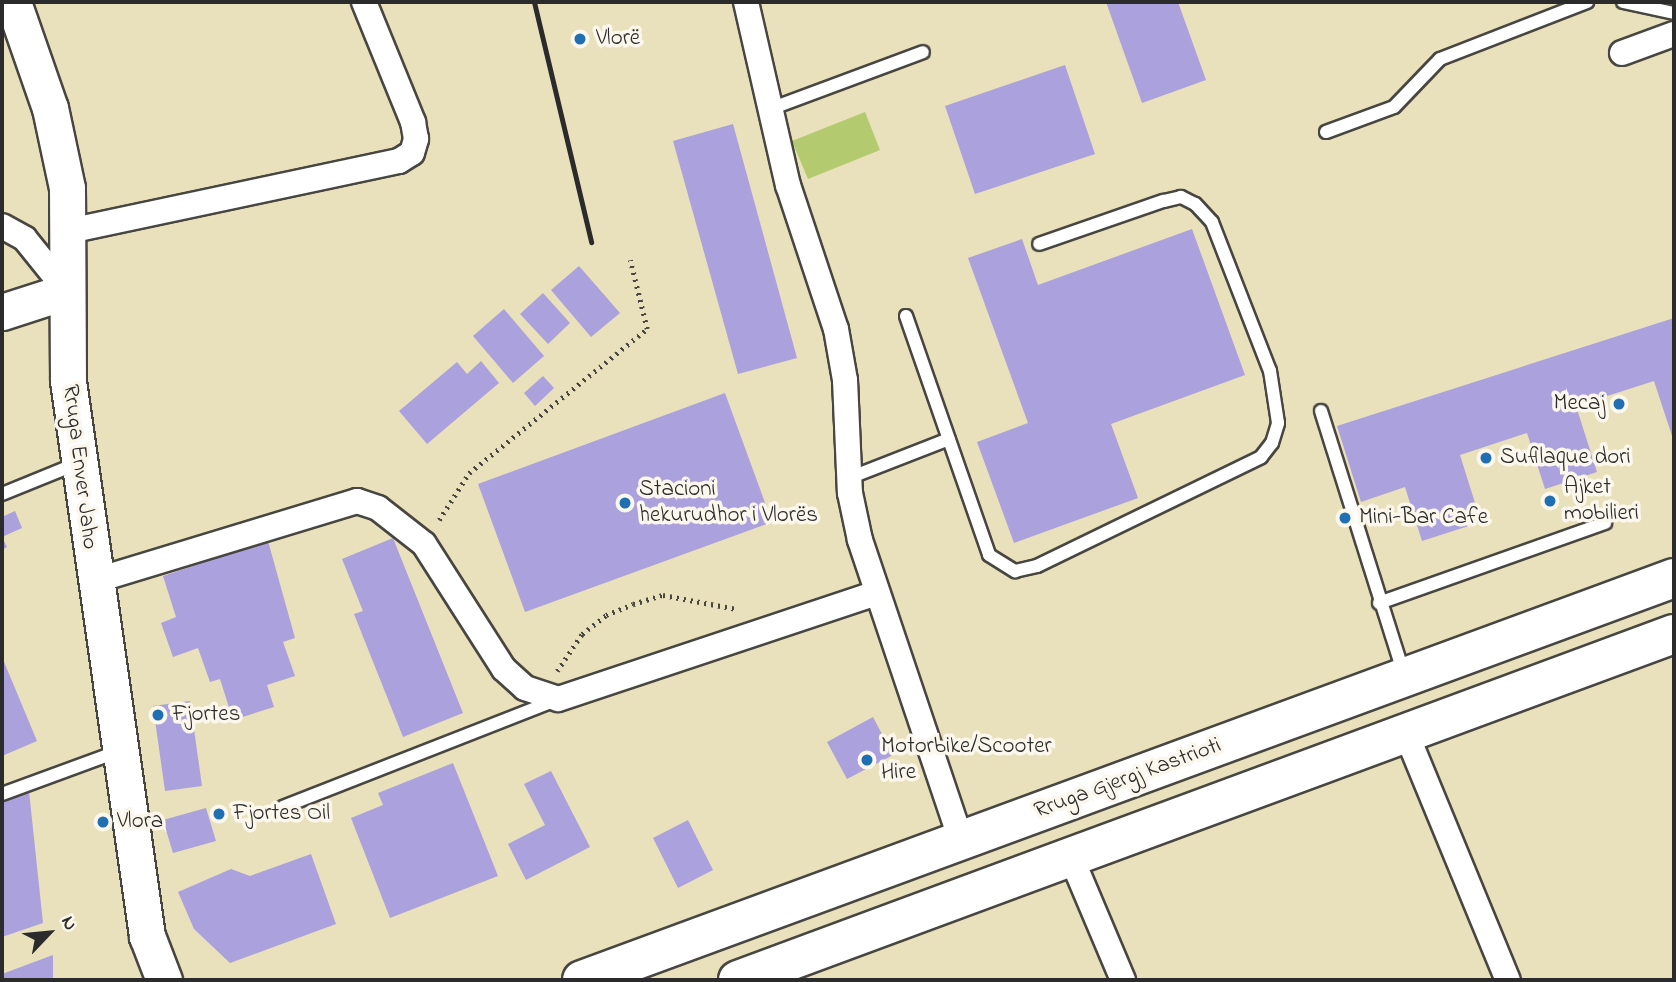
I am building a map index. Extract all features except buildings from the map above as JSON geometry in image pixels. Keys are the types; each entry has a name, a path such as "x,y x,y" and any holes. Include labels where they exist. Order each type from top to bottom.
{"main road":[{"name":"Rruga Gjergj Kastrioti","path":"582,980 1674,578"},
{"path":"738,980 1674,634"}],"street":[{"name":"Rruga Enver Jaho","path":"13,2 61,149 69,232 68,381 94,581 148,936"},
{"path":"69,232 399,161 412,153 416,139 413,122 364,2"},
{"path":"746,2 788,185 836,329 845,380 849,478 860,540 961,840"},
{"path":"1622,53 1674,34"},
{"path":"2,226 25,239 67,291 2,312"},
{"path":"94,581 357,501 379,508 424,544 504,669 525,688 551,698 877,593"},
{"path":"1406,733 1508,980"},
{"path":"1071,857 1123,980"},
{"path":"144,980 148,936"},
{"path":"148,936 164,980"}],"lane":[{"path":"1326,132 1394,107 1440,59 1587,2"},
{"path":"1623,2 1674,13"},
{"path":"770,109 923,52"},
{"path":"905,316 989,555 1015,570 1037,566 1261,457 1272,443 1278,400 1270,371 1212,222 1195,204 1181,197 1163,201 1039,244"},
{"path":"1321,411 1379,603 1405,676"},
{"path":"849,478 949,439"},
{"path":"2,494 79,463"},
{"path":"1379,603 1605,523"},
{"path":"283,807 551,698"},
{"path":"2,794 120,751"}],"path":[{"path":"424,544 469,473 648,329 630,261"},
{"path":"551,698 582,634 606,615 633,604 663,595 692,597 780,625"}],"green space":[{"path":"865,112 880,150 808,179 792,141"}],"railway":[{"path":"534,2 591,242"}],"place":[{"name":"Vlorë","path":"580,39"},
{"name":"Mecaj","path":"1619,404"},
{"name":"Sufllaque dori","path":"1486,458"},
{"name":"Ajket mobilieri","path":"1550,501"},
{"name":"Stacioni hekurudhor i Vlorës","path":"625,503"},
{"name":"Mini-Bar Cafe","path":"1345,518"},
{"name":"Fjortes","path":"158,715"},
{"name":"Motorbike/Scooter Hire","path":"867,760"},
{"name":"Fjortes Oil","path":"219,814"},
{"name":"Vlora","path":"103,822"}]}
